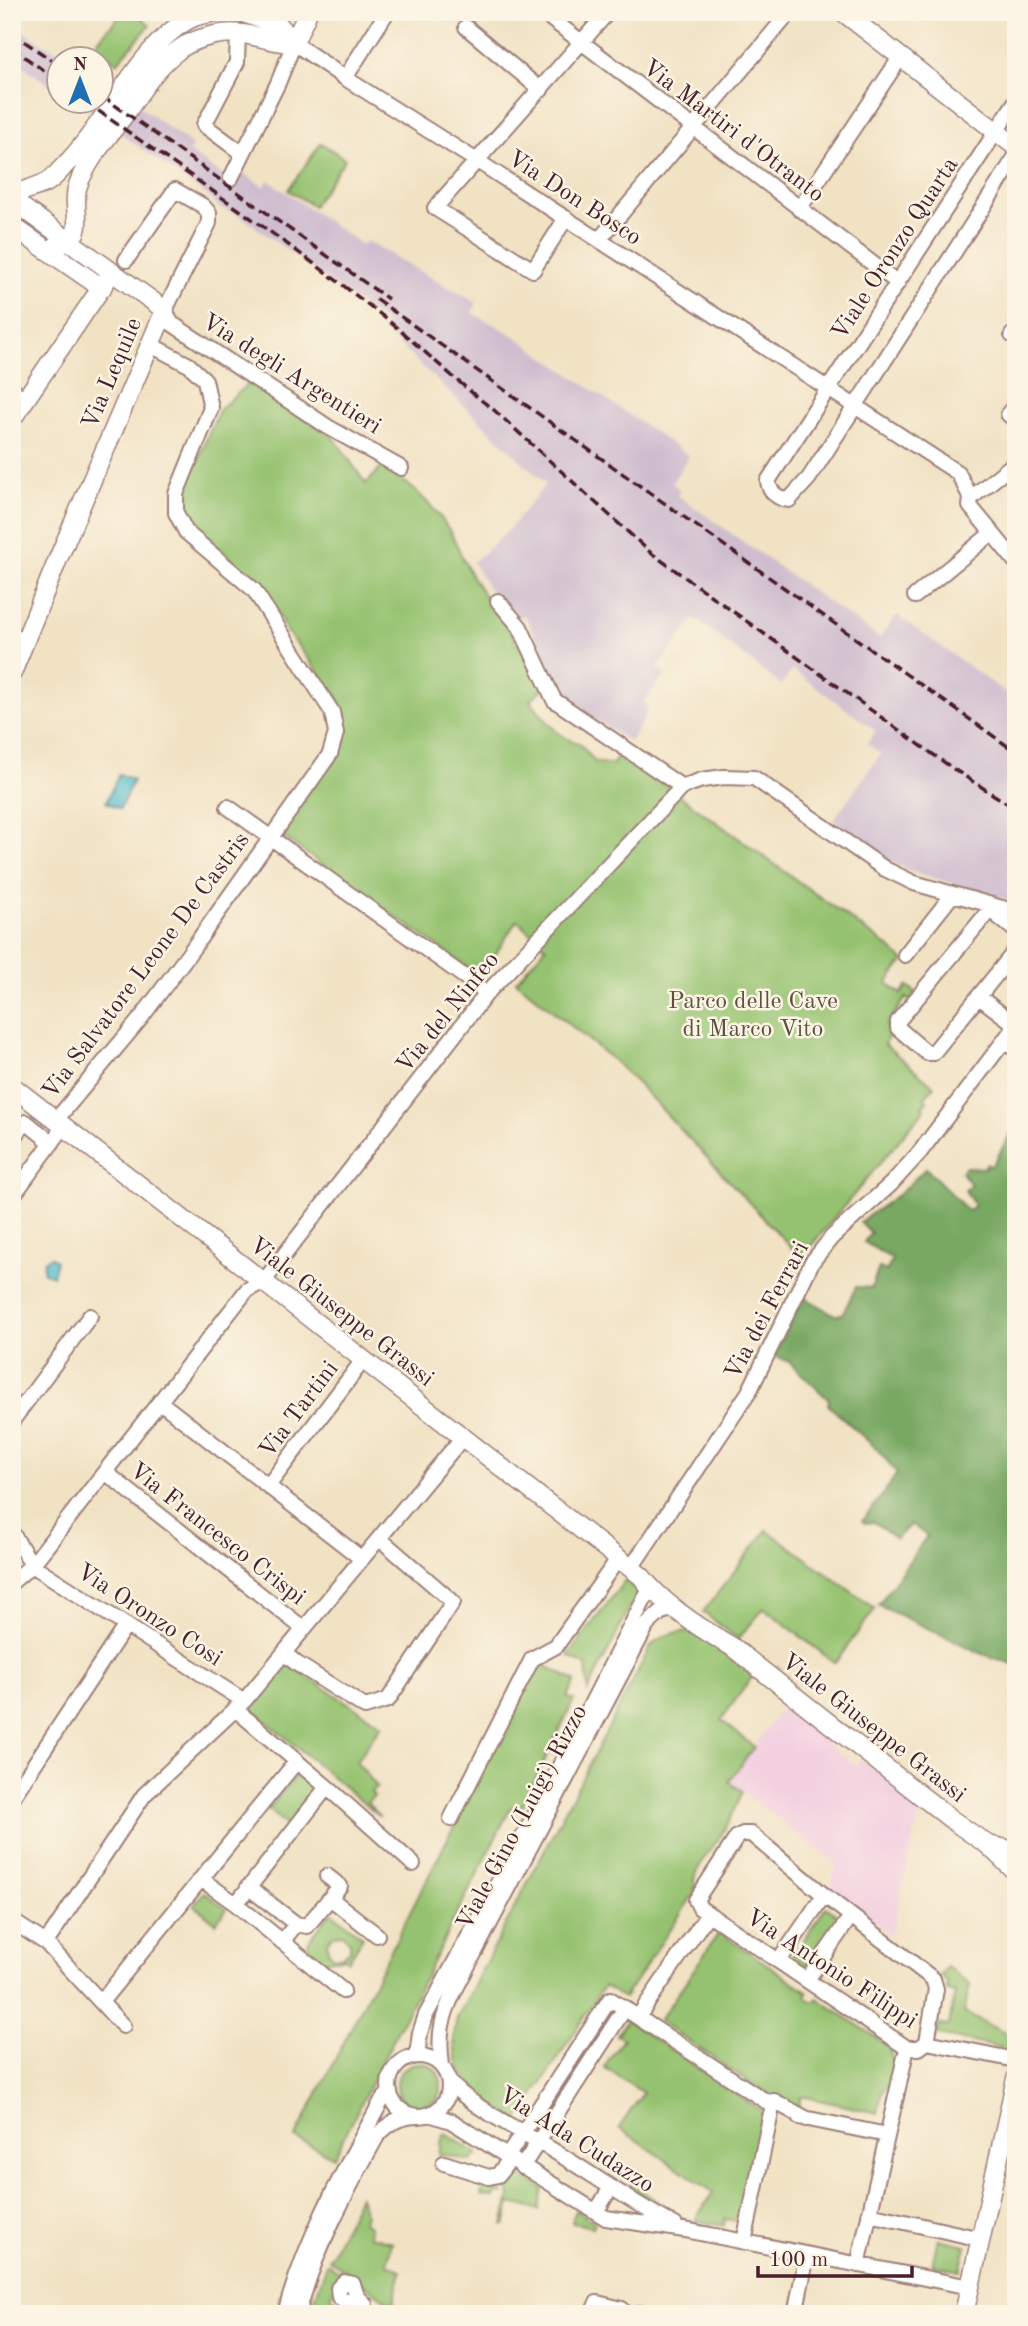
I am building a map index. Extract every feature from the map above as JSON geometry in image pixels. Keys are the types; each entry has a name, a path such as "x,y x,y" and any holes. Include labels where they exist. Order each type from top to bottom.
{"main road":[{"path":"165,310 12,200 23,190 47,182 71,160 140,66 178,26 200,14 215,12"},
{"path":"240,12 282,27 294,43"},
{"path":"294,43 308,12"},
{"path":"843,12 1016,147"},
{"path":"48,250 68,240 75,233 75,193 85,169 152,78 175,52 193,41 218,34 238,33 294,43"},
{"path":"12,184 35,182 54,176"},
{"path":"12,226 102,288"},
{"path":"12,418 19,394 112,272"},
{"name":"Via Lequile","path":"12,673 165,310"},
{"name":"Viale Giuseppe Grassi","path":"12,1086 364,1359 677,1608 731,1646 915,1792 988,1844 1016,1872"},
{"name":"Viale Giuseppe Grassi","path":"635,1573 651,1579 715,1628 731,1646"},
{"name":"Viale Giuseppe Grassi","path":"988,1844 1016,1851"},
{"path":"964,2314 981,2239 1009,2141 1016,2079"}],"street":[{"path":"345,78 387,12"},
{"name":"Via Martiri d'Otranto","path":"542,12 898,283"},
{"path":"565,218 533,270 435,208 608,12"},
{"path":"599,240 790,12"},
{"path":"466,27 541,90"},
{"path":"238,33 237,62 204,125 243,154"},
{"name":"Via Don Bosco","path":"294,43 830,389"},
{"path":"232,178 278,83 294,43"},
{"path":"799,209 900,58"},
{"name":"Viale Oronzo Quarta","path":"856,406 809,478 789,500 773,493 768,481 1016,101"},
{"path":"856,406 1016,156"},
{"name":"Via Lequile","path":"126,260 175,190 203,206 209,213 209,223 165,310"},
{"name":"Via degli Argentieri","path":"165,310 171,323 233,365 328,428 401,468"},
{"name":"Via Salvatore Leone De Castris","path":"12,1197 52,1143 60,1123 193,948 330,754 336,733 332,712 254,590 186,532 176,513 176,494 211,408 205,380 189,365 149,344"},
{"path":"830,389 958,473 971,498 970,506 1016,562"},
{"path":"1016,404 1008,414 1016,421"},
{"path":"971,498 1016,462"},
{"path":"915,596 992,533"},
{"path":"498,601 520,627 554,700 682,788 702,780 724,777 754,778 885,869 914,883 1016,912"},
{"name":"Via del Ninfeo","path":"12,1582 32,1565 247,1290 264,1281 487,993 682,788"},
{"path":"228,807 487,993"},
{"path":"905,955 953,894"},
{"path":"993,906 994,913 1016,932"},
{"path":"993,906 898,1021 898,1028 927,1053 933,1053 1016,950"},
{"path":"979,997 1016,1025"},
{"name":"Via dei Ferrari","path":"635,1573 749,1392 812,1262 832,1237 891,1184 920,1152 1010,1045 1016,1025"},
{"path":"12,1140 26,1122 52,1143"},
{"path":"12,1421 90,1316"},
{"name":"Via Tartini","path":"268,1486 364,1359"},
{"path":"160,1402 362,1559"},
{"path":"46,1943 144,1795 240,1705 463,1437"},
{"name":"Via Francesco Crispi","path":"105,1472 304,1629"},
{"path":"12,1533 32,1565"},
{"path":"284,1653 365,1707 388,1700 453,1602 379,1538"},
{"name":"Via Oronzo Cosi","path":"32,1565 126,1625 240,1705 296,1762 413,1864"},
{"path":"451,1819 532,1659 556,1646 635,1573"},
{"name":"Viale Gino (Luigi) Rizzo","path":"417,2056 426,2015 538,1810 635,1573"},
{"name":"Viale Gino (Luigi) Rizzo","path":"449,2081 442,2066 439,2044 441,2023 455,1990 647,1625 661,1612 677,1608"},
{"path":"12,1798 126,1625"},
{"path":"101,2002 296,1762"},
{"path":"236,1904 327,1787"},
{"path":"638,2017 708,1914 700,1908 696,1900 737,1837 751,1834 936,1984 927,2042"},
{"path":"248,1887 296,1924 307,1926 340,1886 327,1876"},
{"path":"201,1879 343,1991"},
{"path":"779,1961 824,1895"},
{"path":"330,1898 377,1935"},
{"name":"Via Antonio Filippi","path":"708,1914 907,2048 919,2048 927,2042 1016,2060"},
{"path":"807,1980 851,1916"},
{"path":"12,1921 46,1943 123,2026"},
{"path":"282,1942 296,1924"},
{"path":"509,2158 522,2132 610,1998 769,2108 807,2119 887,2135"},
{"path":"444,2163 482,2173 538,2142 625,2008"},
{"path":"858,2265 907,2048"},
{"path":"422,2115 399,2108 390,2092 390,2082 399,2064 417,2056 435,2060 442,2066"},
{"path":"298,2314 305,2287 322,2244 377,2136 402,2116 422,2115 438,2109 449,2091 449,2081"},
{"name":"Via Ada Cudazzo","path":"449,2081 467,2097 522,2132 685,2231"},
{"path":"285,2314 310,2240 381,2102 390,2092"},
{"path":"744,2242 769,2108"},
{"name":"Via Ada Cudazzo","path":"422,2115 451,2121 606,2218 744,2242 970,2287"},
{"path":"596,2212 611,2187"},
{"path":"869,2214 981,2239"},
{"path":"794,2314 807,2255"},
{"path":"595,2314 597,2303 622,2309"},
{"path":"365,2304 378,2314"}],"shaded area":[{"path":"12,25 48,46 46,83 12,58"},
{"path":"116,89 192,145 189,152 235,184 242,172 264,187 268,180 362,245 366,241 477,303 472,313 510,333 689,456 672,483 680,490 677,495 879,638 897,615 1016,700 1016,902 913,872 891,862 833,820 881,754 867,743 876,731 793,670 781,685 695,618 657,668 665,675 643,702 647,705 646,715 630,742 564,699 525,615 519,618 488,588 473,562 508,531 546,484 387,333 383,328 387,324 238,214 220,208 207,195 96,116 116,116"},
{"path":"782,1708 857,1766 859,1758 921,1806 891,1936 831,1889 836,1863 729,1781"}],"green space":[{"path":"123,12 135,12 150,25 117,63 116,46 95,44"},
{"path":"321,143 345,159 313,206 288,190"},
{"name":"Parco delle Cave di Marco Vito","path":"251,381 334,438 366,484 383,466 436,512 449,530 472,577 537,674 544,688 530,700 557,732 579,743 595,762 612,765 622,751 904,961 887,983 901,994 908,986 916,993 910,1001 906,998 886,1026 892,1031 884,1044 934,1086 924,1098 927,1101 922,1106 925,1109 801,1258 639,1085 613,1060 516,981 546,947 517,920 481,977 279,834 342,733 338,698 286,630 269,596 221,549 193,527 183,509 184,492 219,410"},
{"path":"1016,1125 1016,1665 983,1654 878,1605 927,1536 911,1524 896,1539 874,1522 862,1521 897,1473 877,1449 828,1405 829,1400 788,1361 774,1356 802,1296 837,1316 842,1315 856,1287 871,1288 879,1268 887,1271 892,1259 864,1242 871,1233 860,1222 899,1194 926,1168 968,1211 974,1205 965,1190 971,1184 961,1172 965,1167 984,1168 986,1164 993,1164"},
{"path":"767,1530 875,1609 835,1663 764,1608 738,1639 703,1612"},
{"path":"626,1579 638,1592 588,1691 586,1666 568,1656"},
{"path":"687,1631 699,1634 755,1673 721,1720 754,1747 729,1781 742,1792 728,1823 701,1864 695,1892 624,1998 604,1986 518,2120 475,2094 478,2089 464,2076 456,2058 454,2037 457,2018 651,1646 668,1635"},
{"path":"538,1662 575,1681 567,1697 574,1700 520,1811 511,1807 334,2157 295,2138"},
{"path":"286,1663 382,1725 356,1761 377,1787 371,1792 374,1796 367,1802 380,1817 249,1707"},
{"path":"296,1775 316,1792 288,1827 268,1809"},
{"path":"204,1892 226,1909 216,1923 194,1905"},
{"path":"826,1907 839,1917 804,1968 791,1958"},
{"path":"331,1912 363,1937 348,1961 344,1958 327,1960 323,1965 309,1954 308,1942","holes":["342,1934 350,1942 350,1950 343,1956 334,1957 328,1951 327,1942 333,1935"]},
{"path":"721,1933 808,1992 806,1997 814,2002 817,1998 886,2044 893,2062 878,2113 801,2096 798,2109 753,2085 659,2021"},
{"path":"947,1967 970,1985 964,2013 1015,2038 1012,2050 939,2035 939,2025 949,2026 955,1993 947,1991 947,1983 941,1974"},
{"path":"627,2020 763,2112 738,2221 725,2219 724,2226 695,2220 713,2192 619,2128 643,2093 604,2067 623,2039 617,2035"},
{"path":"419,2063 428,2064 435,2069 440,2076 440,2094 435,2101 428,2106 419,2107 410,2106 403,2101 398,2094 397,2085 398,2076 403,2069 410,2064"},
{"path":"443,2134 478,2154 471,2161 439,2154"},
{"path":"511,2170 543,2189 539,2210 511,2203 503,2225 510,2196 503,2180"},
{"path":"499,2182 502,2194 496,2192 495,2198 481,2195 483,2186"},
{"path":"631,2184 662,2204 660,2208 628,2189"},
{"path":"360,2196 365,2214 363,2222 370,2227 369,2236 392,2242 387,2263 401,2271 393,2305 329,2259"},
{"path":"575,2210 595,2222 593,2227 572,2223"},
{"path":"938,2239 966,2245 960,2271 932,2265"},
{"path":"327,2263 343,2274 330,2296 354,2314 310,2314"}],"water":[{"path":"119,774 133,780 120,809 106,802"},
{"path":"51,1257 56,1261 53,1276 44,1273 43,1268 44,1261"}],"railway":[{"path":"12,33 46,56"},
{"path":"12,48 46,72"},
{"path":"116,106 388,299"},
{"path":"106,116 271,232 380,314 494,410 651,553 955,770 1016,809"},
{"path":"376,299 1016,752"}]}
